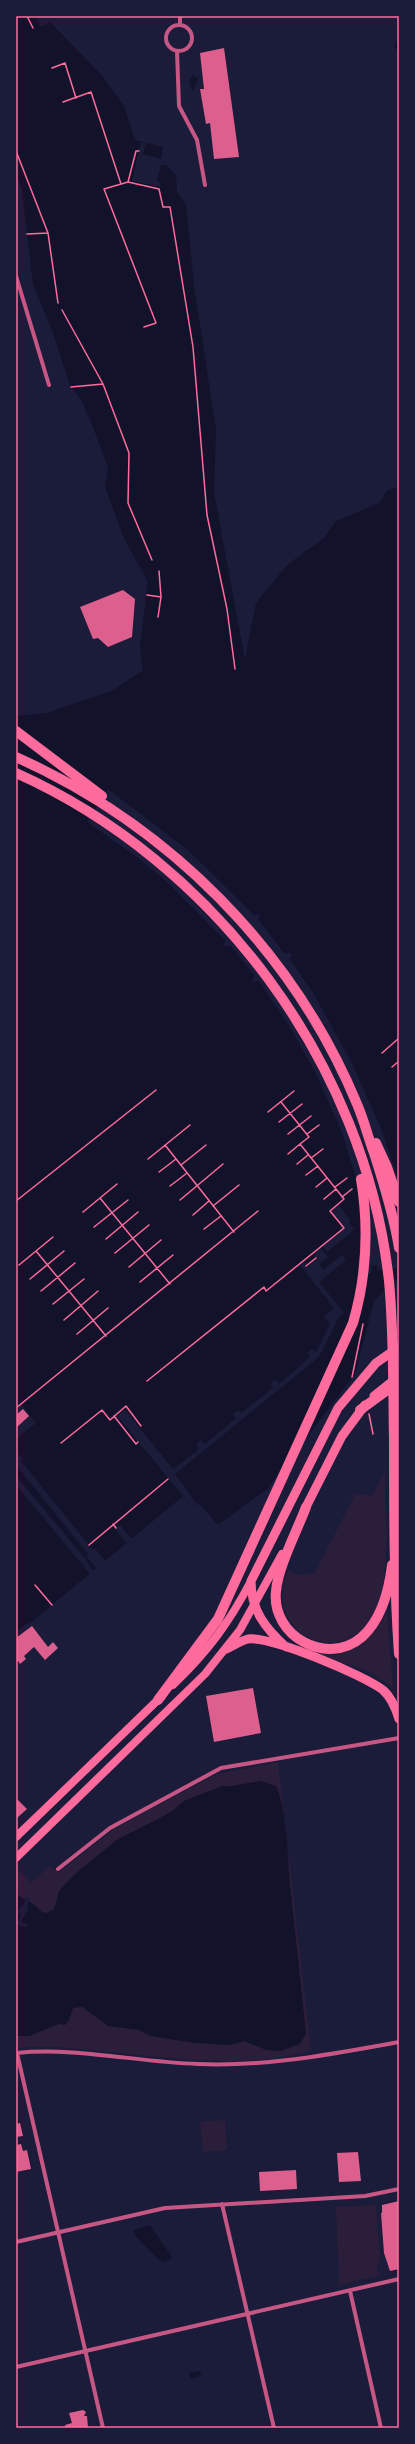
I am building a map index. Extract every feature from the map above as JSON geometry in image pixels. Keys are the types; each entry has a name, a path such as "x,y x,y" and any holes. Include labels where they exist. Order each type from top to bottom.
{"highway":[{"path":"16,731 89,786 142,829 216,893 278,965 313,1018 358,1105 387,1167 399,1202"},
{"path":"16,757 46,770 89,794 142,829"},
{"path":"16,773 88,810 164,867 211,911 242,946 272,984 308,1039 328,1078 355,1141 377,1217 389,1280 394,1376 394,1537 399,1654"},
{"path":"358,1105 384,1186 399,1248"},
{"path":"158,1700 202,1643 218,1619 341,1353 360,1301 366,1264 367,1229 364,1194 355,1141"},
{"path":"360,1410 399,1382"},
{"path":"306,1507 288,1548 276,1590 279,1617 284,1626 302,1642 333,1649 344,1647 362,1636 378,1616 388,1586 394,1537"}],"main road":[{"path":"16,1837 158,1700 214,1642 232,1618 338,1408 376,1363 399,1347"},
{"path":"306,1507 342,1436 360,1410 383,1387 399,1376"},
{"path":"16,1858 176,1703 226,1649 254,1607 288,1548"},
{"path":"251,1581 254,1607 273,1635 286,1647"},
{"path":"226,1649 249,1639 267,1640 358,1676 379,1688 393,1703 399,1719"}],"street":[{"path":"180,16 180,25"},
{"path":"180,25 186,27 190,32 192,39 189,46 177,51 170,48 166,42 166,34 169,29 180,25"},
{"path":"177,51 179,106 197,140 205,185"},
{"path":"16,276 49,385"},
{"path":"58,1869 110,1828 221,1768 399,1738"},
{"path":"104,2428 16,2053 51,2052 196,2064 251,2064 304,2059 399,2042"},
{"path":"16,2242 165,2208 364,2196 399,2189"},
{"path":"222,2204 274,2428"},
{"path":"16,2367 399,2279"},
{"path":"350,2291 381,2428"}],"path":[{"path":"28,16 33,28"},
{"path":"52,68 65,63 76,98"},
{"path":"63,102 91,92 121,184"},
{"path":"16,151 48,233 58,303"},
{"path":"128,182 136,151 139,152"},
{"path":"144,327 156,323 104,189 128,182 159,189 163,207 170,207 194,347 208,515 227,609 235,669"},
{"path":"27,234 48,233"},
{"path":"62,310 103,384 129,453 128,503 152,560"},
{"path":"72,387 103,384"},
{"path":"158,617 161,597 159,571"},
{"path":"147,595 161,597"},
{"path":"382,1053 399,1038"},
{"path":"392,1067 399,1061"},
{"path":"16,1201 156,1090"},
{"path":"268,1112 294,1091"},
{"path":"281,1102 309,1137 288,1154"},
{"path":"279,1122 302,1104"},
{"path":"288,1134 311,1116"},
{"path":"148,1159 190,1125"},
{"path":"307,1134 319,1125"},
{"path":"180,1165 206,1144"},
{"path":"147,1380 264,1288 266,1291 344,1228 330,1211 344,1199 300,1144"},
{"path":"165,1146 234,1232"},
{"path":"311,1158 323,1149"},
{"path":"297,1164 308,1155"},
{"path":"159,1172 176,1159"},
{"path":"180,1200 223,1164"},
{"path":"306,1175 318,1166"},
{"path":"170,1186 187,1173"},
{"path":"316,1187 327,1178"},
{"path":"324,1199 347,1178"},
{"path":"83,1212 117,1184"},
{"path":"213,1206 239,1185"},
{"path":"342,1197 352,1189"},
{"path":"100,1198 170,1284"},
{"path":"94,1227 128,1200"},
{"path":"193,1215 209,1201"},
{"path":"16,1408 234,1232 258,1210"},
{"path":"106,1239 138,1212"},
{"path":"204,1229 221,1216"},
{"path":"116,1253 149,1225"},
{"path":"19,1264 53,1237"},
{"path":"129,1267 161,1240"},
{"path":"36,1251 106,1336"},
{"path":"30,1279 64,1251"},
{"path":"140,1282 172,1255"},
{"path":"306,1266 316,1258"},
{"path":"41,1291 75,1263"},
{"path":"53,1304 84,1279"},
{"path":"64,1320 98,1291"},
{"path":"77,1334 108,1308"},
{"path":"61,1443 102,1410 110,1420 126,1406 141,1426"},
{"path":"114,1416 136,1444 138,1442"},
{"path":"89,1545 168,1479"},
{"path":"113,1524 116,1528"},
{"path":"36,1585 52,1605"}],"shaded area":[{"path":"16,16 35,16 41,27 50,22 104,78 124,106 135,140 163,147 161,159 176,175 177,192 186,204 194,286 216,430 214,493 245,660 256,603 287,565 324,538 336,521 379,503 387,491 399,486 399,1276 374,1301 355,1374 267,1489 218,1525 199,1503 193,1508 183,1496 29,1624 27,1623 16,1632 16,716 47,713 114,690 143,670 140,644 148,582 124,538 105,487 108,468 92,424 81,400 70,385 52,330 33,285 22,190 16,173"},
{"path":"193,75 198,79 193,91 191,89 189,79"},
{"path":"385,1473 386,1561 381,1595 376,1610 363,1629 346,1640 328,1642 311,1638 296,1628 286,1613 282,1593 288,1570 299,1575 315,1573 355,1494 373,1496 381,1478"},
{"path":"387,1611 393,1688 372,1673 318,1654 351,1648 374,1630"},
{"path":"278,1762 311,2050 287,2057 231,2061 171,2058 52,2047 16,2049 16,1869 31,1882 50,1866 58,1873 115,1828 217,1774"},
{"path":"261,1781 276,1786 284,1818 306,2034 300,2044 280,2051 266,2050 244,2041 231,2045 195,2043 150,2036 139,2030 108,2026 82,2007 73,2008 69,2020 65,2025 59,2024 29,2036 16,2036 16,1894 35,1905 42,1912 46,1913 54,1909 59,1892 64,1885 78,1871 117,1840 171,1812 184,1801 222,1786 232,1786"},
{"path":"225,2120 227,2150 203,2152 200,2122"},
{"path":"376,2205 380,2256 377,2269 380,2275 339,2285 336,2207"},
{"path":"150,2225 172,2257 171,2259 164,2262 159,2260 134,2234 133,2230"},
{"path":"200,2371 201,2376 190,2379 189,2373"}],"pier":[{"path":"141,142 146,143 143,154 161,159 166,165 161,165 157,181 161,183 160,187 132,181"},
{"path":"108,789 188,850 255,916 257,914 260,917 258,919 285,954 290,952 292,955 289,958 312,991 350,1059 382,1131 399,1182 399,1268 378,1270 377,1265 372,1266 371,1274 358,1272 361,1220 358,1185 342,1133 315,1072 289,1026 258,980 254,983 252,980 255,976 230,945 227,947 223,945 226,941 167,882 138,858 87,822"},
{"path":"338,1204 351,1221 349,1223 355,1229 327,1252 322,1245 344,1228 330,1211"},
{"path":"320,1247 328,1257 319,1264 323,1270 342,1255 346,1260 319,1282 344,1313 339,1317 319,1357 175,1474 197,1504 193,1508 117,1416 125,1410 173,1469 199,1449 196,1445 201,1440 205,1444 236,1418 233,1414 238,1410 241,1413 273,1388 270,1384 275,1379 279,1384 310,1357 307,1353 312,1349 316,1352 330,1324 324,1317 334,1308 300,1265 303,1262 307,1267 317,1259 313,1253"},
{"path":"21,1404 36,1423 16,1439 16,1408"},
{"path":"16,1451 23,1459 21,1461 93,1550 95,1548 105,1561 96,1568 86,1556 88,1554 16,1465"},
{"path":"16,1476 85,1558 93,1571 90,1574 16,1485"},
{"path":"120,1525 132,1539 127,1543 115,1529"},
{"path":"26,1897 29,1899 27,1907 29,1908 21,1922 28,1924 26,1928 16,1924 16,1920 19,1921 21,1914 18,1913 21,1905 23,1906"}],"building":[{"path":"224,48 239,157 214,159 210,123 206,124 200,89 204,89 200,53"},
{"path":"123,590 135,599 132,637 108,647 98,638 93,639 80,607"},
{"path":"23,1409 29,1416 16,1428 16,1415"},
{"path":"32,1626 48,1647 53,1642 58,1648 45,1660 34,1647 24,1656 26,1659 20,1664 18,1661 16,1662 16,1638"},
{"path":"253,1688 261,1733 214,1742 206,1696"},
{"path":"16,1798 27,1809 17,1818 16,1816"},
{"path":"20,2123 23,2136 16,2137 16,2124"},
{"path":"21,2144 23,2151 27,2150 31,2169 16,2172 16,2145"},
{"path":"358,2152 361,2181 339,2182 337,2153"},
{"path":"296,2170 297,2189 260,2191 259,2172"},
{"path":"399,2201 399,2269 390,2271 384,2253 381,2213 382,2205"},
{"path":"83,2410 86,2412 84,2416 87,2416 88,2427 66,2428 65,2425 72,2423 69,2413"}],"waterway":[{"path":"399,37 396,46 399,52"}]}
